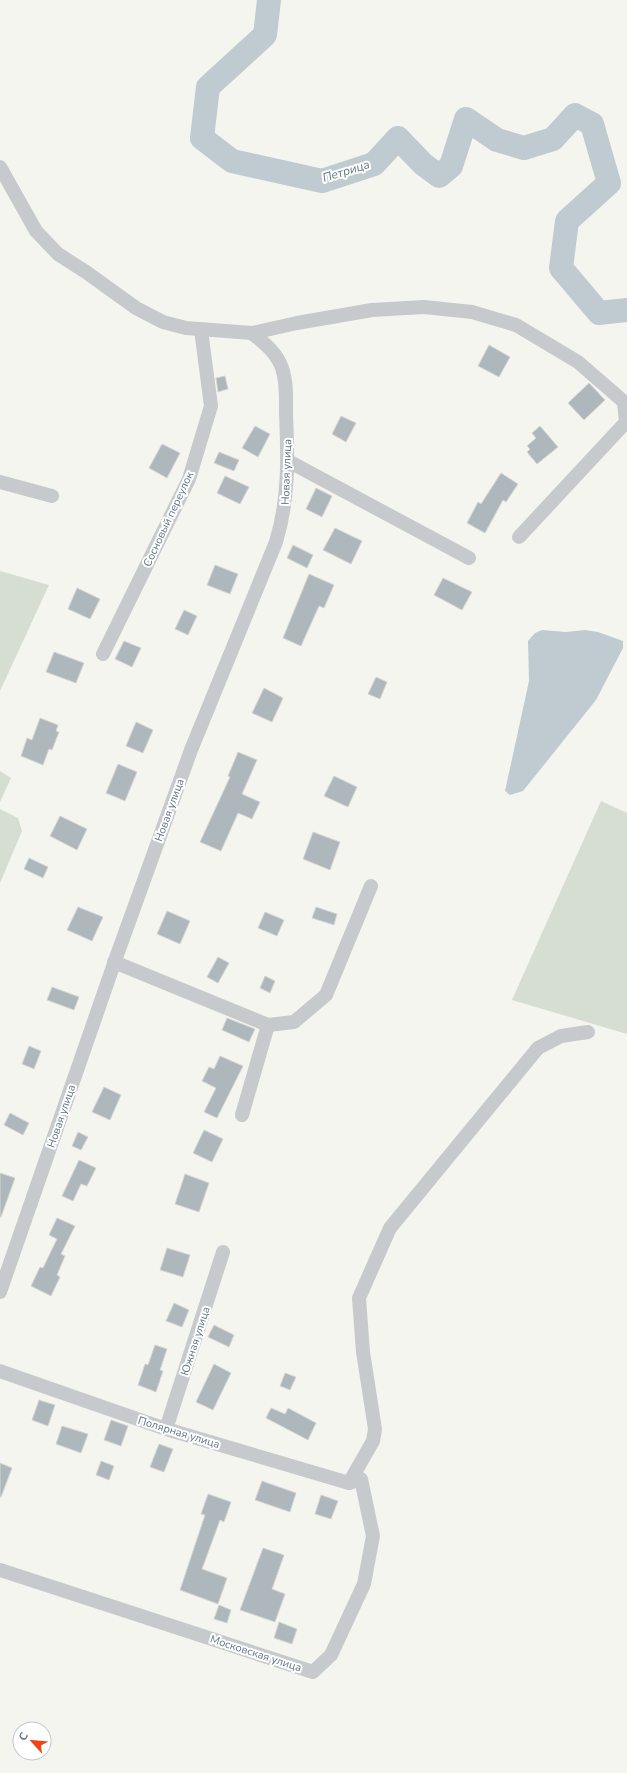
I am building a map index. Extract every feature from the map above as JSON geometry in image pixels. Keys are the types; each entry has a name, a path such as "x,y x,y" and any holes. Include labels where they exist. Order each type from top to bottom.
{"street":[{"path":"0,167 36,231 58,254 136,308 163,322 201,330 252,333 297,323 372,310 424,307 472,312 516,324 578,362 626,402 626,422 519,537"},
{"name":"Сосновый переулок","path":"103,654 191,472 211,406 201,330"},
{"name":"Новая улица","path":"0,1292 114,962 191,750 276,542 283,520 287,490 288,461 285,386 282,368 271,350 252,333"},
{"path":"288,461 469,558"},
{"path":"0,482 52,496"},
{"path":"114,962 268,1025 294,1022 326,995 371,886"},
{"path":"242,1115 268,1025"},
{"path":"355,1481 373,1441 375,1429 363,1352 359,1298 390,1228 538,1048 561,1036 588,1032"},
{"name":"Южная улица","path":"166,1430 223,1252"},
{"name":"Полярная улица","path":"0,1371 166,1430 355,1481"},
{"name":"Московская улица","path":"0,1570 313,1672 331,1655 364,1584 373,1536 355,1481"}],"shaded area":[{"path":"0,571 49,585 0,691"},
{"path":"542,630 566,632 585,630 598,632 623,641 623,648 596,700 523,791 510,795 505,791 529,681 528,641 535,633"},
{"path":"0,771 11,778 0,802"},
{"path":"601,801 627,813 627,1034 512,1000"},
{"path":"0,809 18,818 22,831 0,883"}],"building":[{"path":"489,345 510,357 499,377 478,366"},
{"path":"225,376 228,389 218,392 216,378"},
{"path":"589,383 605,400 584,420 568,403"},
{"path":"341,416 356,423 346,442 332,434"},
{"path":"255,426 270,434 258,457 242,448"},
{"path":"540,426 558,447 537,464 527,452 530,449 527,446 536,438 532,433"},
{"path":"162,444 180,453 167,478 149,468"},
{"path":"219,452 239,460 234,471 214,463"},
{"path":"501,473 518,484 506,502 503,500 485,533 467,523 478,502 481,504"},
{"path":"225,476 249,487 240,504 217,493"},
{"path":"316,488 332,496 322,517 306,509"},
{"path":"335,528 362,541 351,564 323,550"},
{"path":"293,545 313,555 307,568 287,558"},
{"path":"215,565 238,574 230,594 207,585"},
{"path":"309,574 334,585 324,608 319,606 301,646 283,638"},
{"path":"443,578 472,592 462,610 434,595"},
{"path":"77,588 100,599 90,619 68,609"},
{"path":"184,610 197,616 188,635 175,629"},
{"path":"124,641 141,648 132,667 115,659"},
{"path":"54,652 84,663 76,683 46,672"},
{"path":"376,677 387,682 380,699 368,694"},
{"path":"264,688 283,698 272,722 252,713"},
{"path":"40,718 58,725 56,731 59,732 52,750 49,749 43,765 21,756 27,738 32,740"},
{"path":"136,722 153,730 143,753 126,746"},
{"path":"238,752 257,760 242,794 260,802 252,819 238,813 221,851 200,842 230,777 228,776"},
{"path":"118,764 137,772 125,801 106,793"},
{"path":"334,776 357,787 348,807 324,796"},
{"path":"60,816 87,829 77,850 50,836"},
{"path":"313,832 340,842 330,870 303,859"},
{"path":"29,858 48,867 43,878 24,869"},
{"path":"78,907 103,917 92,941 67,930"},
{"path":"316,907 337,914 334,925 312,918"},
{"path":"167,911 190,921 180,944 157,934"},
{"path":"265,912 284,920 277,936 258,928"},
{"path":"218,957 229,963 218,983 207,977"},
{"path":"265,976 275,981 270,993 260,988"},
{"path":"52,987 79,997 74,1010 47,1000"},
{"path":"227,1018 255,1029 249,1042 222,1030"},
{"path":"29,1046 41,1051 34,1069 22,1064"},
{"path":"220,1056 243,1066 217,1118 204,1112 216,1088 202,1081 209,1067 214,1069"},
{"path":"104,1087 121,1095 110,1120 92,1112"},
{"path":"10,1113 29,1123 23,1135 4,1125"},
{"path":"204,1130 223,1139 212,1162 193,1153"},
{"path":"78,1132 88,1137 81,1150 72,1146"},
{"path":"79,1160 96,1168 87,1186 81,1184 73,1201 62,1196"},
{"path":"0,1173 15,1178 1,1217 0,1217"},
{"path":"185,1174 209,1183 199,1212 175,1204"},
{"path":"57,1218 75,1226 61,1254 65,1256 57,1275 60,1277 51,1296 31,1286 40,1267 43,1268 57,1239 49,1235"},
{"path":"167,1248 190,1255 183,1277 160,1270"},
{"path":"174,1303 189,1310 182,1327 166,1321"},
{"path":"214,1325 234,1335 229,1347 208,1337"},
{"path":"155,1345 167,1349 160,1370 163,1371 156,1392 138,1385 145,1364 148,1365"},
{"path":"214,1364 231,1373 213,1410 196,1402"},
{"path":"285,1373 296,1377 290,1390 280,1386"},
{"path":"39,1400 55,1405 48,1426 32,1420"},
{"path":"271,1408 285,1414 288,1408 316,1423 308,1440 266,1418"},
{"path":"111,1420 128,1426 121,1446 104,1440"},
{"path":"62,1426 88,1434 81,1453 56,1444"},
{"path":"159,1444 173,1449 164,1472 150,1467"},
{"path":"101,1461 114,1466 109,1480 96,1475"},
{"path":"0,1463 12,1468 1,1497 0,1497"},
{"path":"262,1481 296,1493 290,1512 255,1500"},
{"path":"208,1494 231,1502 224,1522 220,1520 202,1569 227,1578 218,1604 180,1590 205,1515 201,1514"},
{"path":"321,1495 338,1501 331,1519 315,1514"},
{"path":"263,1548 284,1555 272,1589 285,1594 275,1622 240,1610"},
{"path":"219,1605 231,1610 227,1623 214,1619"},
{"path":"279,1622 297,1629 292,1644 274,1638"}],"waterway":[{"name":"Петрица","path":"269,0 265,35 208,87 202,138 232,161 322,181 374,164 398,138 423,164 439,176 451,166 466,119 497,140 524,148 553,139 575,115 592,124 609,183 567,221 561,268 599,313 627,310"}]}
